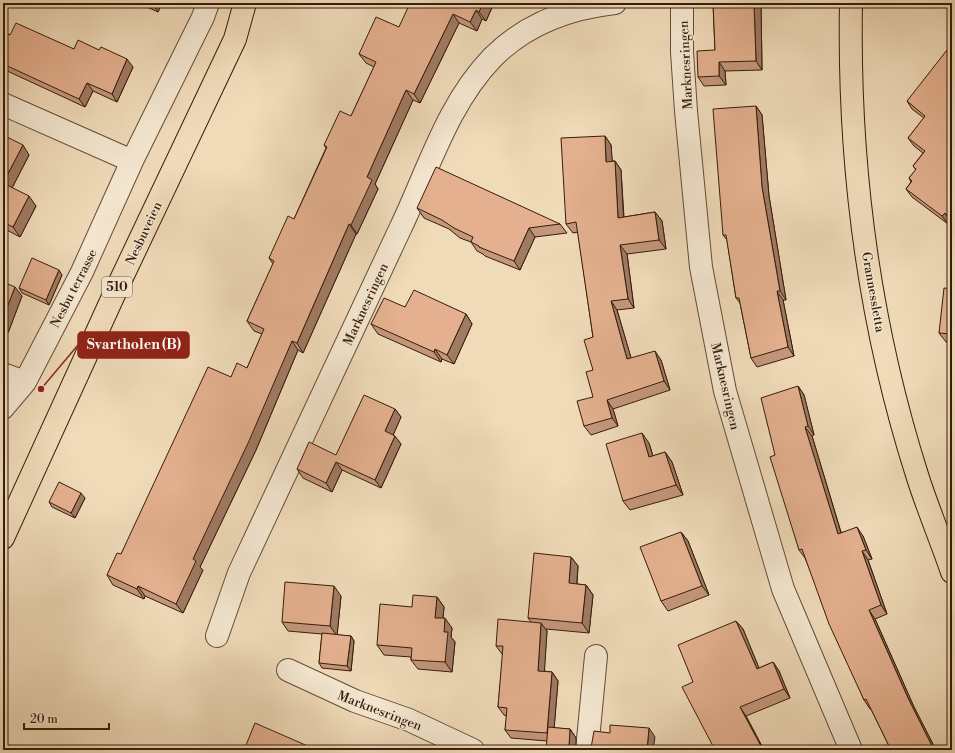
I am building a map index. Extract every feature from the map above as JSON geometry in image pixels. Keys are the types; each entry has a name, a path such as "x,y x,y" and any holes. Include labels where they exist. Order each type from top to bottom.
{"main road":[{"name":"510","path":"234,39 245,3"},
{"name":"510","path":"234,39 259,3"},
{"name":"Grannessletta","path":"851,3 851,109 862,225 874,298 890,376 918,477 952,572"},
{"name":"Nesbuveien","path":"3,538 117,288 234,39"}],"street":[{"name":"Nesbu terrasse","path":"3,408 25,382 82,272 132,161 203,17 208,3"},
{"name":"Marknesringen","path":"217,636 239,573 420,187 449,121 470,83 494,56 526,31 561,8 615,3"},
{"name":"Marknesringen","path":"682,3 682,52 701,267 725,391 783,589 851,750"},
{"path":"3,104 132,161"},
{"path":"3,374 25,382"},
{"path":"587,750 596,656"},
{"name":"Marknesringen","path":"288,670 355,701 409,720 473,750"}],"building":[{"path":"410,3 483,3 479,12 476,10 470,22 453,14 414,94 406,90 367,177 372,180 351,225 349,224 297,343 292,341 249,441 193,559 196,561 176,604 138,586 137,589 107,575 117,553 121,554 208,367 231,377 237,363 247,368 264,329 247,321 274,261 269,258 288,216 294,219 327,147 324,145 340,111 351,116 376,62 359,54 376,17 399,27"},
{"path":"713,3 754,3 756,61 719,62 719,76 698,77 697,51 715,50"},
{"path":"16,23 74,49 78,40 99,50 101,47 127,59 112,94 87,83 79,99 3,64 3,32 10,35"},
{"path":"947,50 952,54 952,208 947,215 945,213 942,216 906,189 912,181 909,178 916,169 913,166 925,151 908,138 925,116 907,101"},
{"path":"756,106 762,187 780,291 777,291 788,347 751,358 739,298 736,298 726,235 723,235 713,109"},
{"path":"3,135 23,145 3,183"},
{"path":"605,136 606,162 615,161 618,218 655,212 659,240 620,245 628,299 611,301 627,359 655,351 664,381 607,400 612,418 584,426 577,401 593,397 586,372 593,370 584,340 593,337 576,222 566,224 561,138"},
{"path":"436,167 560,224 529,228 514,261 479,247 471,242 473,237 417,208"},
{"path":"3,183 29,196 13,227 3,222"},
{"path":"32,258 59,270 46,300 19,288"},
{"path":"3,282 15,287 3,318"},
{"path":"944,288 952,289 952,334 939,333"},
{"path":"414,290 466,314 447,355 435,349 434,352 371,324 384,298 405,307"},
{"path":"798,386 808,426 805,427 838,534 857,527 866,550 862,551 881,605 869,610 908,698 934,750 891,750 866,699 864,700 829,624 802,549 799,550 770,457 775,455 761,398"},
{"path":"364,395 395,409 385,431 395,436 375,480 336,462 326,483 297,469 309,442 336,455"},
{"path":"642,433 649,457 665,452 676,485 623,501 606,444"},
{"path":"59,482 81,493 71,513 49,502"},
{"path":"681,532 702,586 661,601 640,547"},
{"path":"534,553 571,557 569,583 586,585 582,623 528,618"},
{"path":"285,582 334,586 330,626 282,622"},
{"path":"413,595 437,597 435,618 445,618 444,632 448,632 445,662 411,660 412,648 377,645 380,604 412,607"},
{"path":"498,619 541,623 538,671 552,672 547,733 505,730 507,708 498,707 503,646 496,646"},
{"path":"736,621 757,669 773,662 784,689 740,707 763,750 715,750 682,687 693,682 678,645"},
{"path":"322,633 351,636 347,666 319,663"},
{"path":"255,723 310,747 309,750 244,750"},
{"path":"610,725 649,728 647,750 589,750 591,748 594,731 610,733"},
{"path":"548,727 570,729 569,746 573,750 546,750"}],"place":[{"name":"Svartholen (B)","path":"41,389"}]}
